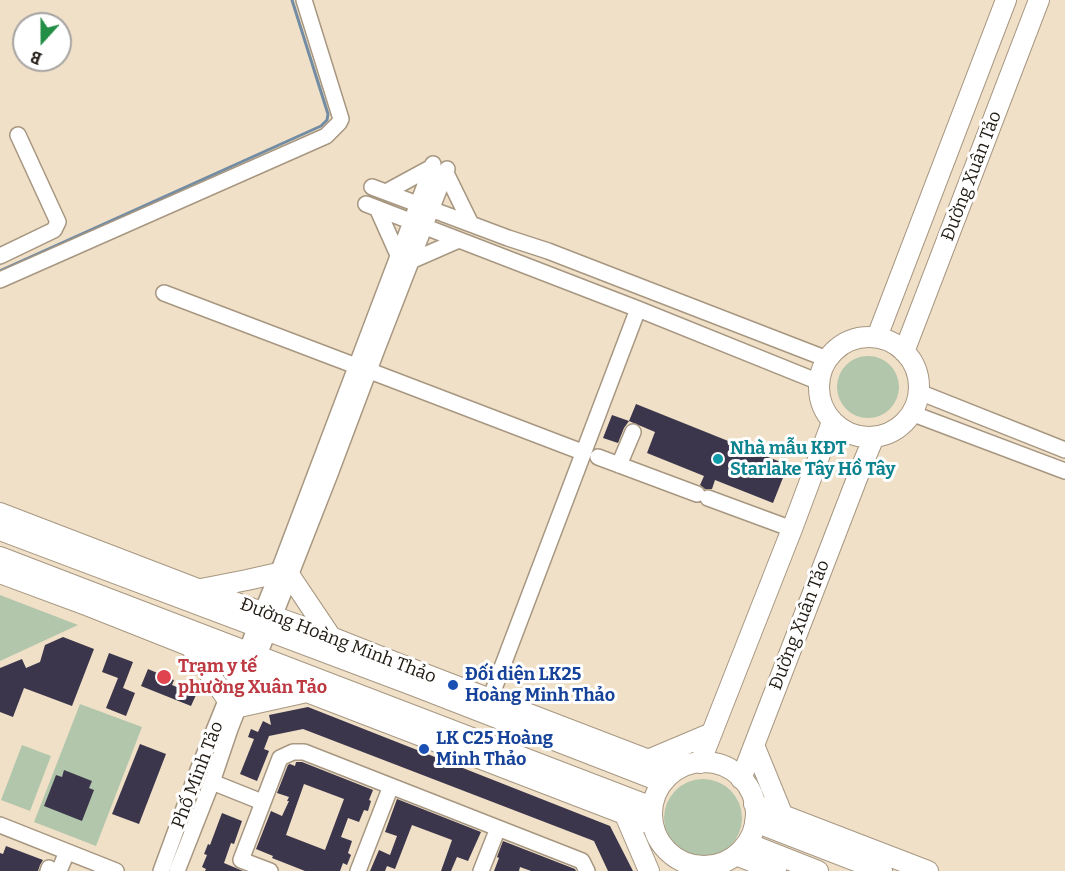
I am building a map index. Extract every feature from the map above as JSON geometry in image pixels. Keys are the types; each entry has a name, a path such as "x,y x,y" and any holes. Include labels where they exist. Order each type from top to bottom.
{"main road":[{"path":"871,337 993,0"},
{"name":"Đường Xuân Tảo","path":"871,337 1006,0"},
{"name":"Đường Xuân Tảo","path":"900,349 1027,0"},
{"name":"Đường Xuân Tảo","path":"900,349 1039,0"},
{"path":"871,337 900,349 908,355 915,367 919,392 915,408 898,429 886,435 852,431 822,407 818,391 820,374 827,359 839,346 854,339 871,337"},
{"path":"707,763 712,733 792,529 852,431"},
{"name":"Đường Xuân Tảo","path":"737,775 754,746 861,468 852,431"},
{"name":"Đường Xuân Tảo","path":"707,763 852,431"},
{"name":"Đường Xuân Tảo","path":"737,775 852,431"},
{"name":"Đường Hoàng Minh Thảo","path":"0,513 196,596"},
{"name":"Đường Hoàng Minh Thảo","path":"0,530 268,620 669,776"},
{"path":"0,557 190,646 256,664"},
{"path":"196,596 283,571 331,637"},
{"path":"0,573 88,598 653,816"},
{"name":"Đường Hoàng Minh Thảo","path":"268,620 331,637 415,678 490,699 648,760 669,776"},
{"path":"190,646 233,703 310,685 625,814 653,816"},
{"path":"648,760 712,733"},
{"path":"754,746 783,816"},
{"path":"707,763 737,775 745,782 753,797 754,813 753,832 741,849 732,859 698,869 681,861 672,864 656,837 653,816 656,796 669,776 684,766 707,763"},
{"path":"754,813 783,816 928,871"},
{"path":"754,813 882,871"},
{"path":"625,814 650,871"},
{"path":"741,849 768,870"},
{"path":"741,849 818,871"}],"street":[{"path":"0,280 326,136 339,123 340,117 304,0"},
{"path":"0,256 54,230 58,222 18,135"},
{"path":"439,168 379,189 548,251 827,359"},
{"path":"268,620 283,571 439,168"},
{"path":"439,168 471,224"},
{"path":"405,258 371,206 819,382"},
{"path":"405,258 459,240"},
{"path":"164,293 582,452"},
{"path":"490,699 638,309"},
{"path":"919,392 1065,450"},
{"path":"911,413 1065,471"},
{"path":"619,465 633,432"},
{"path":"598,457 792,529"},
{"name":"Phố Minh Tảo","path":"177,871 212,782 233,703 256,664 268,620"},
{"name":"Phố Minh Tảo","path":"161,871 268,620"},
{"path":"270,871 241,860 280,758 293,752 304,752 582,861 587,871"},
{"path":"212,782 262,802"},
{"path":"358,871 391,786"},
{"path":"0,825 116,871"},
{"path":"481,871 498,828"},
{"path":"52,870 66,852"}],"green space":[{"path":"868,356 885,361 890,365 894,370 899,387 894,404 890,409 885,413 868,418 851,413 846,409 842,404 837,387 842,370 846,365 851,361"},
{"path":"0,595 78,625 0,661"},
{"path":"80,704 142,727 96,846 34,822"},
{"path":"22,745 51,756 30,811 1,800"},
{"path":"695,779 711,779 725,785 736,796 742,810 742,826 736,840 725,851 711,857 695,857 681,851 670,840 664,826 664,810 670,796 681,785"}],"building":[{"name":"Nhà mẫu KĐT Starlake Tây Hồ Tây","path":"636,404 788,465 773,503 715,480 712,489 705,489 700,485 704,476 647,453 655,432 629,421"},
{"path":"612,415 629,421 618,443 603,438"},
{"path":"63,637 94,649 72,706 24,688 13,717 0,712 0,668 22,659 26,668 40,662 45,645"},
{"path":"109,653 133,662 123,688 135,693 126,716 106,708 118,678 102,672"},
{"path":"148,669 174,680 172,685 196,695 191,706 141,686"},
{"path":"308,707 610,826 633,871 608,871 594,841 303,729 269,736 264,749 269,751 257,781 240,774 254,739 248,737 251,729 258,732 263,721 271,725 269,715"},
{"path":"140,744 166,754 139,824 112,814"},
{"path":"296,762 302,762 373,790 368,811 364,810 359,822 348,818 341,837 352,841 348,853 351,855 347,865 343,863 340,871 305,871 256,849 271,811 282,816 289,797 277,793 288,765 295,766","holes":["304,784 344,799 325,850 286,835"]},
{"path":"64,770 92,781 89,788 94,790 82,821 44,806 56,775 62,777"},
{"path":"397,799 481,832 468,861 457,857 451,871 441,871 452,840 412,825 395,869 387,866 385,871 370,871 379,850 390,855 397,836 385,832"},
{"path":"222,813 242,821 224,863 243,871 205,871 206,869 202,867 207,855 204,854 208,844 210,845"},
{"path":"503,841 576,871 531,871 520,867 519,871 494,871"},
{"path":"6,846 43,860 38,871 0,871 0,853 3,854"}],"waterway":[{"path":"0,271 321,126 327,120 328,114 292,0"}],"place":[{"name":"Nhà mẫu KĐT Starlake Tây Hồ Tây","path":"718,459"},
{"name":"Trạm y tế phường Xuân Tảo","path":"164,677"},
{"name":"Đối diện LK25 Hoàng Minh Thảo","path":"453,685"},
{"name":"LK C25 Hoàng Minh Thảo","path":"424,749"}]}
